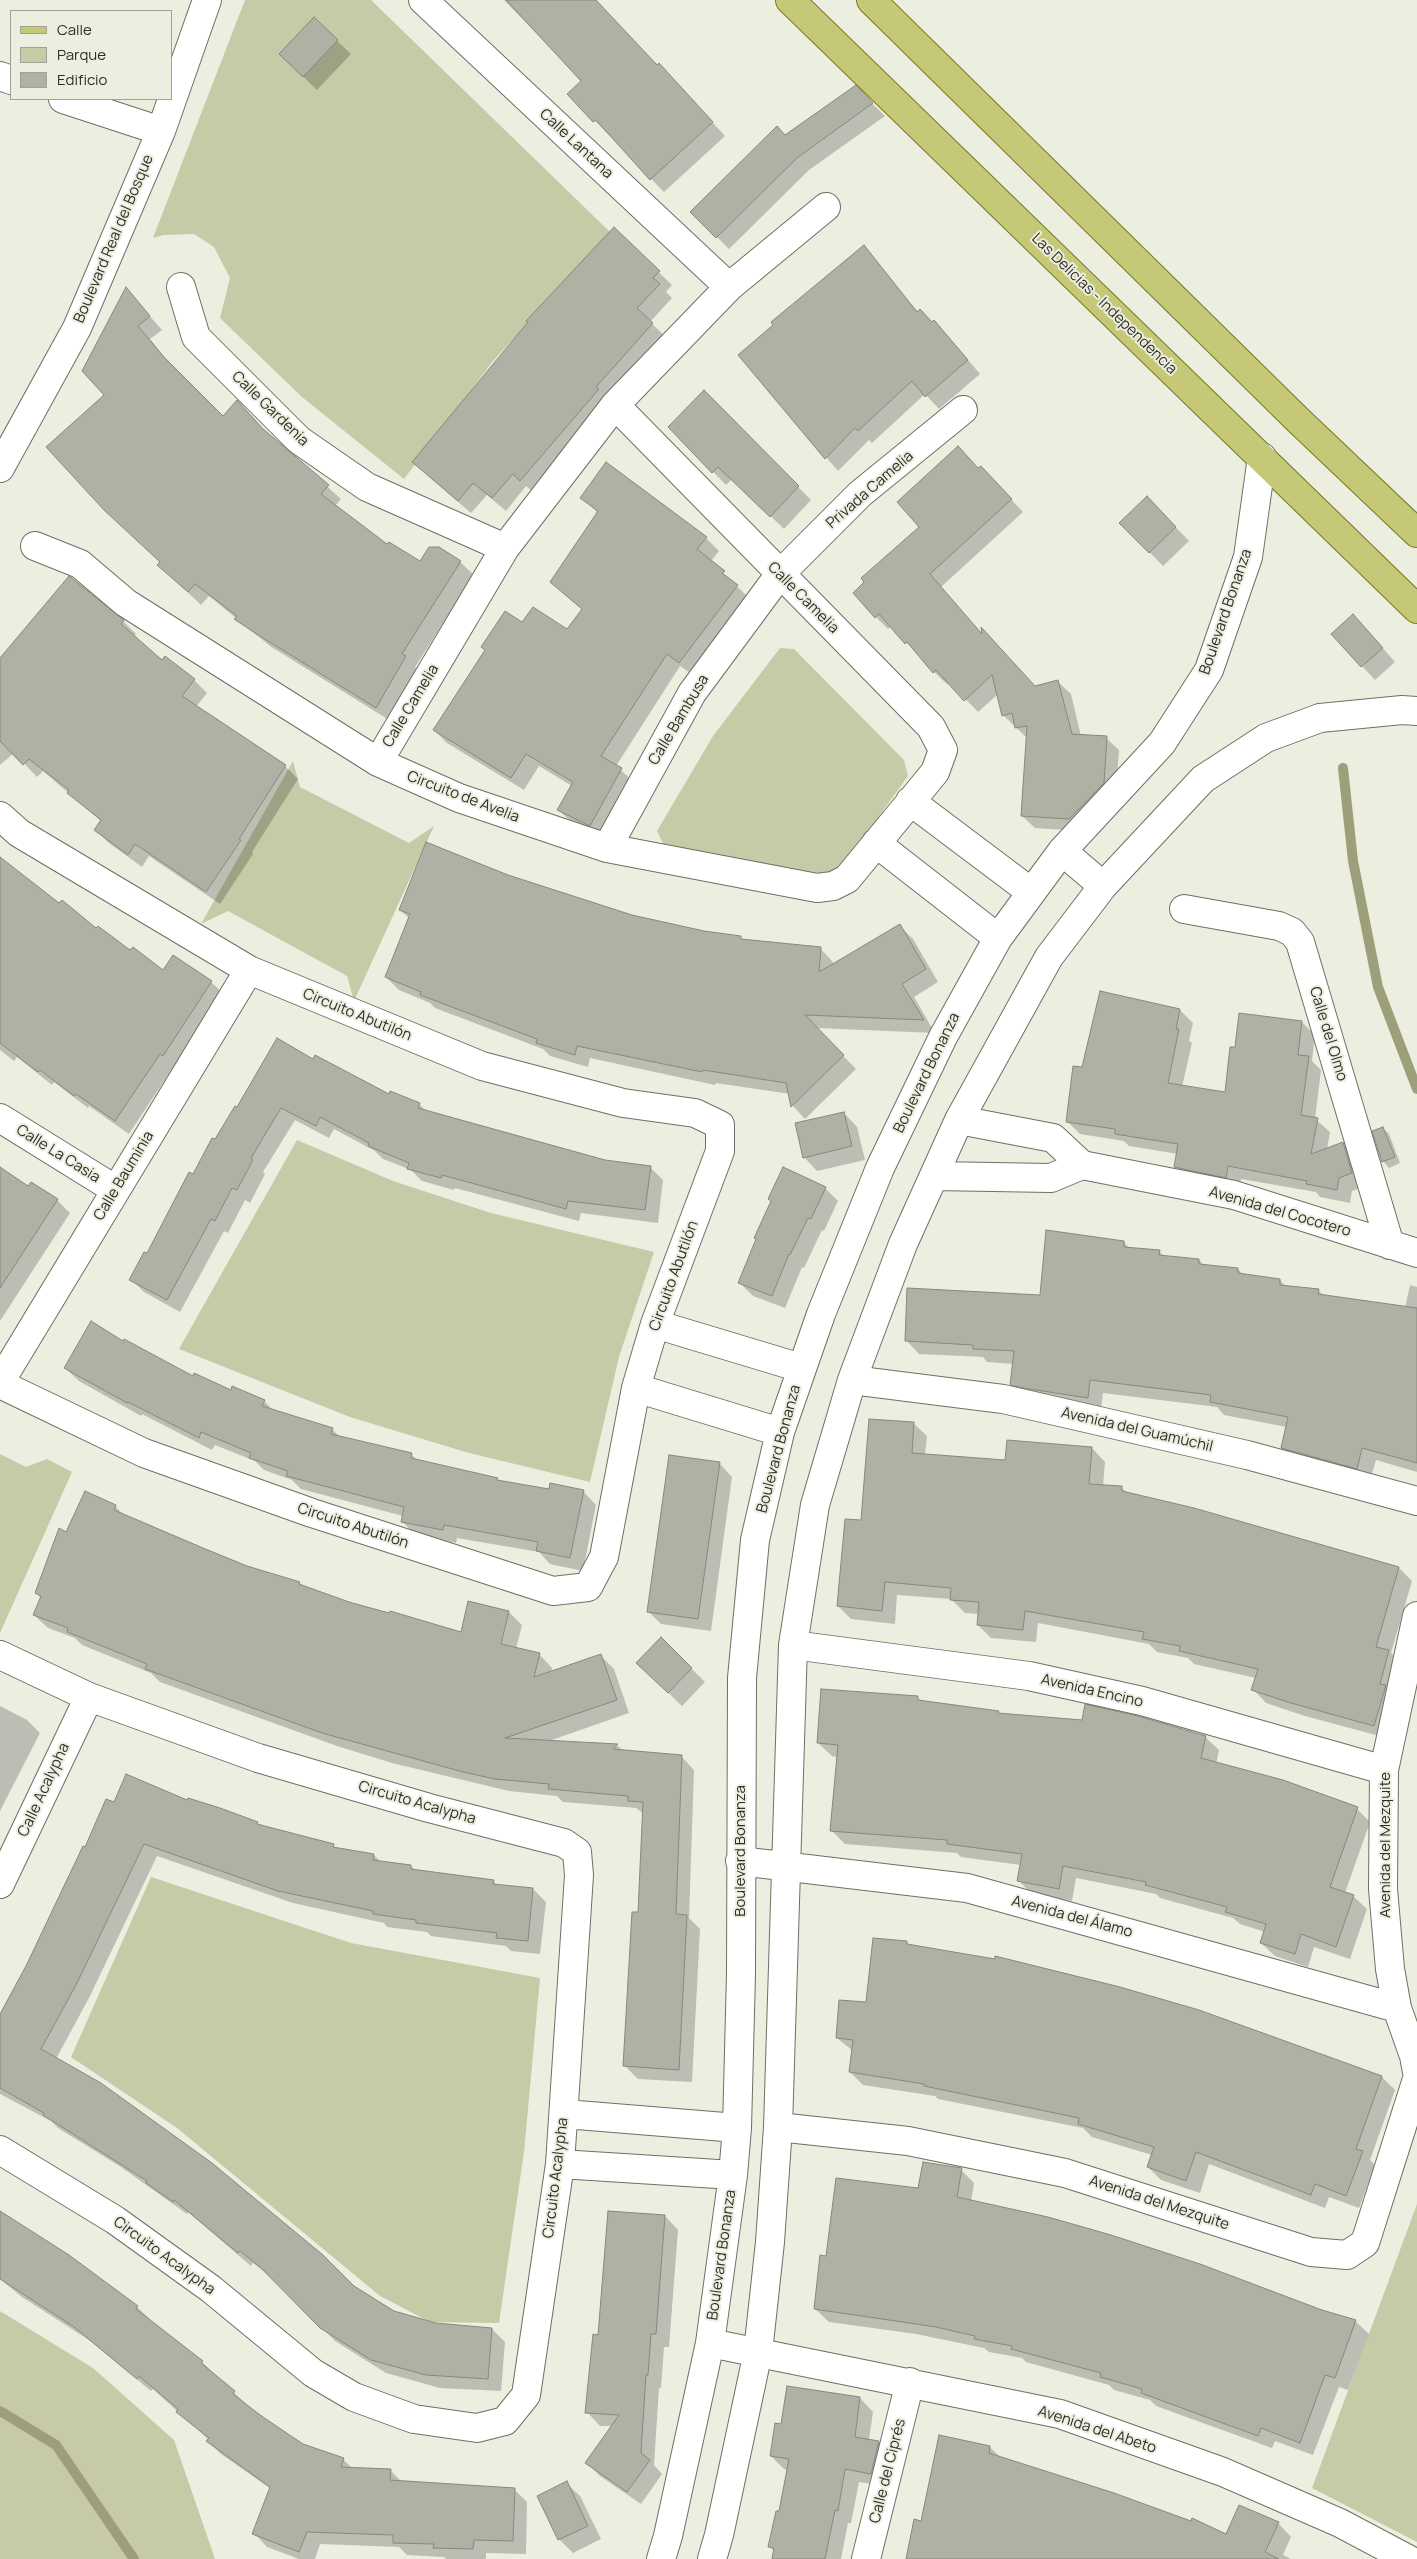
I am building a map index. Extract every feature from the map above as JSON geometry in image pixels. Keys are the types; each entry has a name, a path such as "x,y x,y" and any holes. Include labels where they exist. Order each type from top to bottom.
{"main road":[{"name":"Las Delicias - Independencia","path":"790,0 1262,457 1417,610"},
{"path":"871,0 1298,420 1417,533"}],"street":[{"name":"Boulevard Real del Bosque","path":"172,100 207,0"},
{"name":"Calle Lantana","path":"423,0 729,287"},
{"path":"66,100 161,131"},
{"name":"Boulevard Real del Bosque","path":"0,468 77,328 161,131 172,100"},
{"name":"Calle Camelia","path":"378,762 505,548 615,405 729,287 826,207"},
{"name":"Calle Gardenia","path":"180,287 196,337 299,440 367,487 505,548"},
{"name":"Calle Camelia","path":"615,405 931,727 943,750 935,772 910,801"},
{"name":"Privada Camelia","path":"780,574 860,494 963,410"},
{"name":"Boulevard Bonanza","path":"660,2559 668,2536 710,2343 733,2175 737,2128 741,1974 742,1678 755,1540 780,1432 820,1314 880,1168 944,1037 998,938 1062,851 1162,743 1209,670 1248,558 1262,457"},
{"name":"Circuito de Avelia","path":"35,546 80,564 126,603 378,762 459,798 607,848 817,888 833,886 847,879 910,801"},
{"name":"Calle Bambusa","path":"607,848 692,694 780,574"},
{"path":"712,2559 720,2535 758,2352 770,2242 778,2127 788,1865 793,1645 815,1505 852,1380 903,1244 959,1120 1049,958 1102,886 1203,779 1266,738 1320,718 1402,710 1417,711"},
{"path":"910,801 1031,892"},
{"name":"Circuito Abutilón","path":"0,816 19,832 249,970 482,1066 623,1103 695,1113 720,1125 720,1151 655,1324 636,1388 604,1557 588,1587 553,1591 312,1513 144,1452 0,1383"},
{"path":"876,843 998,938"},
{"path":"1062,851 1102,886"},
{"name":"Calle del Olmo","path":"1184,909 1278,926 1292,932 1300,942 1390,1245"},
{"name":"Calle Bauminia","path":"0,1383 249,970"},
{"name":"Calle La Casia","path":"0,1118 116,1190"},
{"path":"934,1176 1051,1178 1082,1165 1053,1138 959,1120"},
{"name":"Avenida del Cocotero","path":"1082,1165 1234,1195 1417,1253"},
{"path":"655,1324 801,1368"},
{"name":"Avenida del Guamúchil","path":"852,1380 1003,1399 1247,1455 1417,1501"},
{"path":"636,1388 780,1432"},
{"name":"Avenida del Mezquite","path":"1417,1616 1384,1770 1383,1889 1390,1969 1396,2008 1414,2056 1417,2072"},
{"name":"Avenida Encino","path":"793,1645 1028,1676 1142,1701 1384,1770"},
{"path":"0,1655 89,1697"},
{"name":"Calle Acalypha","path":"0,1884 89,1697"},
{"name":"Circuito Acalypha","path":"0,2150 115,2220 211,2289 313,2373 354,2397 414,2419 477,2428 505,2421 526,2395 560,2164 579,1875 577,1852 564,1843 429,1808 258,1758 89,1697"},
{"name":"Avenida del Álamo","path":"740,1861 788,1865 967,1888 1396,2008"},
{"name":"Avenida del Mezquite","path":"778,2127 908,2141 1065,2173 1311,2252 1346,2255 1365,2243 1417,2079"},
{"path":"564,2114 737,2128"},
{"path":"560,2164 733,2175"},
{"name":"Avenida del Abeto","path":"710,2343 849,2373 910,2382 1060,2414 1223,2472 1340,2523 1408,2559"},
{"name":"Calle del Ciprés","path":"866,2559 910,2382"}],"green space":[{"path":"245,0 371,0 611,233 493,361 404,479 302,397 220,318 230,278 214,247 194,234 164,235 153,238"},
{"path":"780,648 794,649 904,760 908,776 841,869 819,879 666,850 657,831 713,736"},
{"path":"293,761 300,787 409,843 434,826 354,1001 347,976 228,911 201,924"},
{"path":"297,1140 393,1181 491,1213 654,1252 619,1357 590,1482 469,1453 350,1417 179,1349"},
{"path":"0,1454 26,1467 47,1459 72,1472 0,1633"},
{"path":"151,1877 351,1943 540,1978 524,2152 499,2323 430,2322 380,2296 177,2128 71,2057"},
{"path":"1417,2204 1417,2542 1312,2488"},
{"path":"0,2311 93,2368 174,2440 215,2559 0,2559"}],"building":[{"path":"506,0 596,0 657,65 659,63 713,122 650,180 596,120 593,122 567,94 581,81"},
{"path":"314,17 338,40 303,77 279,54"},
{"path":"856,85 873,103 797,158 716,238 690,212 777,126 785,135"},
{"path":"614,227 660,271 653,278 660,284 637,308 653,323 596,387 599,389 520,481 513,474 492,498 473,483 458,501 412,462 528,322 526,321"},
{"path":"864,245 917,312 920,309 932,322 934,320 968,360 925,397 912,381 858,431 855,428 825,459 738,355 773,325 771,322"},
{"path":"126,287 150,316 138,326 163,356 223,416 237,400 262,428 329,485 321,494 387,544 389,542 420,561 429,547 439,547 461,561 402,654 406,656 376,708 234,619 237,616 195,584 188,592 157,565 160,562 104,510 46,447 104,395 82,371"},
{"path":"704,390 799,486 770,517 718,467 712,473 668,427"},
{"path":"958,446 978,468 981,466 1012,499 930,574 982,634 981,627 1035,686 1058,680 1072,734 1107,736 1104,783 1069,819 1021,816 1027,726 1015,728 1012,713 1002,716 992,675 964,701 936,670 933,673 907,642 905,644 879,614 875,618 853,593 864,582 861,578 919,527 897,502"},
{"path":"606,462 707,537 697,549 725,571 722,573 738,585 679,663 667,654 601,756 622,768 590,826 557,810 573,782 526,754 511,778 433,730 485,650 481,647 505,611 522,622 533,607 567,629 582,609 550,582 598,511 580,498"},
{"path":"1147,496 1176,527 1149,553 1119,523"},
{"path":"69,576 124,620 121,624 162,660 165,656 195,679 182,696 286,765 239,839 241,840 206,892 135,844 128,855 94,830 101,820 67,793 69,790 29,759 23,765 0,741 0,658"},
{"path":"1353,614 1383,648 1361,667 1331,634"},
{"path":"426,842 508,875 632,915 704,931 741,936 741,939 821,947 819,972 900,924 926,969 902,984 924,1020 805,1015 844,1055 791,1107 786,1083 703,1070 702,1072 577,1046 575,1055 536,1043 537,1039 420,995 421,992 385,977 410,914 399,910"},
{"path":"0,857 59,903 62,900 96,928 98,926 130,950 133,947 163,970 173,955 212,981 163,1056 160,1054 115,1121 76,1094 74,1096 40,1070 38,1072 0,1043"},
{"path":"1100,991 1180,1009 1176,1029 1179,1029 1168,1083 1225,1092 1230,1047 1235,1047 1239,1013 1302,1021 1298,1055 1309,1056 1301,1115 1318,1118 1311,1154 1343,1142 1352,1173 1339,1178 1337,1190 1306,1184 1307,1181 1228,1166 1226,1178 1174,1167 1178,1144 1115,1134 1115,1129 1066,1122 1073,1066 1082,1067"},
{"path":"277,1038 313,1059 315,1055 389,1094 390,1091 420,1103 418,1108 605,1160 651,1166 645,1210 568,1201 566,1209 442,1175 441,1178 407,1169 409,1163 368,1146 369,1143 320,1117 316,1126 281,1108 251,1158 253,1160 237,1190 232,1188 215,1221 211,1219 167,1300 129,1280 144,1252 147,1253 189,1172 193,1174 212,1138 215,1139 235,1106 237,1107"},
{"path":"844,1112 852,1146 803,1158 795,1123"},
{"path":"1383,1127 1395,1157 1382,1162 1372,1131"},
{"path":"0,1167 28,1186 31,1182 58,1199 0,1288"},
{"path":"783,1167 826,1187 811,1219 808,1218 789,1254 772,1296 738,1283 756,1239 754,1238 771,1201 768,1199"},
{"path":"1046,1230 1124,1241 1124,1247 1160,1250 1159,1255 1199,1259 1199,1264 1238,1268 1238,1273 1280,1279 1280,1285 1319,1289 1318,1294 1417,1308 1417,1463 1362,1448 1357,1469 1281,1448 1288,1417 1210,1402 1211,1395 1090,1380 1088,1398 1023,1388 1010,1385 1014,1351 973,1349 973,1345 905,1341 907,1288 1040,1295"},
{"path":"91,1321 123,1341 124,1339 193,1376 194,1373 231,1390 232,1386 265,1400 262,1406 333,1428 331,1434 412,1453 411,1458 498,1478 497,1480 549,1489 550,1483 584,1490 570,1558 536,1551 538,1542 444,1525 443,1530 401,1522 404,1507 286,1476 288,1471 249,1458 251,1453 201,1432 199,1438 127,1403 64,1368"},
{"path":"869,1419 914,1422 912,1453 1005,1460 1007,1440 1092,1447 1089,1484 1122,1486 1122,1491 1194,1508 1399,1567 1376,1647 1389,1650 1380,1684 1386,1685 1374,1726 1251,1690 1258,1669 1179,1651 1180,1646 1142,1639 1144,1632 1025,1611 1023,1630 977,1625 979,1602 950,1600 951,1588 885,1582 882,1611 837,1606 845,1519 861,1520"},
{"path":"669,1455 720,1462 698,1619 647,1612"},
{"path":"85,1491 116,1505 114,1510 203,1548 247,1566 300,1582 299,1584 349,1602 389,1613 390,1611 461,1632 468,1601 509,1611 501,1644 540,1653 534,1677 601,1654 617,1700 505,1738 618,1744 613,1749 682,1755 676,1914 687,1915 679,2070 623,2066 632,1912 638,1912 643,1802 628,1801 628,1796 548,1789 549,1784 495,1779 322,1733 145,1669 147,1664 67,1632 68,1628 33,1615 41,1596 35,1593 59,1528 66,1532"},
{"path":"661,1637 692,1668 668,1693 636,1663"},
{"path":"821,1689 918,1696 918,1700 999,1711 998,1713 1082,1720 1085,1704 1138,1716 1206,1736 1201,1758 1283,1780 1358,1807 1330,1887 1354,1895 1336,1947 1301,1934 1295,1954 1260,1943 1266,1924 1225,1912 1227,1907 1145,1885 1146,1882 1063,1866 1059,1889 1017,1881 1022,1854 947,1844 947,1840 830,1831 838,1745 817,1743"},
{"path":"126,1774 187,1800 188,1798 220,1808 258,1822 257,1824 334,1844 333,1847 374,1854 373,1860 411,1865 411,1869 494,1880 493,1884 533,1888 528,1941 496,1938 497,1933 416,1923 416,1920 373,1914 373,1911 278,1891 144,1844 77,1983 41,2049 101,2083 212,2163 323,2255 354,2286 394,2311 436,2323 492,2328 488,2379 426,2375 371,2360 320,2328 260,2267 240,2251 238,2253 174,2200 173,2202 146,2183 147,2181 43,2115 44,2113 0,2088 0,2014 26,1966 83,1846 85,1847 106,1799 114,1802"},
{"path":"873,1938 907,1941 907,1944 995,1959 995,1956 1120,1987 1199,2010 1382,2076 1356,2149 1363,2151 1346,2196 1315,2184 1311,2195 1196,2152 1186,2181 1147,2167 1154,2147 1078,2124 1079,2118 924,2086 924,2084 849,2072 853,2040 836,2038 839,2000 866,2002"},
{"path":"923,2162 962,2168 957,2197 1048,2217 1111,2235 1200,2264 1322,2310 1356,2320 1335,2378 1325,2375 1300,2443 1261,2428 1258,2436 1141,2393 1142,2389 1100,2377 1101,2373 1011,2349 1012,2346 974,2339 975,2336 936,2327 814,2309 820,2255 826,2256 836,2178 918,2188"},
{"path":"0,2211 69,2255 138,2306 136,2309 203,2361 201,2363 235,2391 233,2394 260,2415 303,2444 344,2458 341,2467 391,2469 390,2480 515,2488 513,2541 474,2540 473,2549 433,2548 434,2544 393,2543 393,2535 307,2532 299,2552 252,2534 270,2487 206,2441 209,2438 176,2412 178,2409 139,2376 137,2379 74,2327 0,2279"},
{"path":"608,2211 665,2215 656,2334 651,2334 648,2375 646,2375 641,2453 650,2460 627,2492 585,2463 619,2415 585,2413 593,2334 598,2335"},
{"path":"787,2386 860,2397 855,2437 879,2441 871,2474 845,2469 838,2511 835,2510 825,2559 772,2559 774,2548 768,2547 776,2511 779,2511 789,2459 770,2456 775,2423 781,2424"},
{"path":"939,2435 990,2446 989,2453 1114,2493 1191,2521 1192,2518 1226,2534 1239,2505 1279,2522 1265,2552 1279,2559 906,2559 914,2519 921,2521"},
{"path":"567,2481 588,2526 558,2540 537,2496"}],"waterway":[{"path":"1343,768 1353,861 1378,987 1417,1089"},
{"path":"0,2411 56,2445 134,2559"}]}
